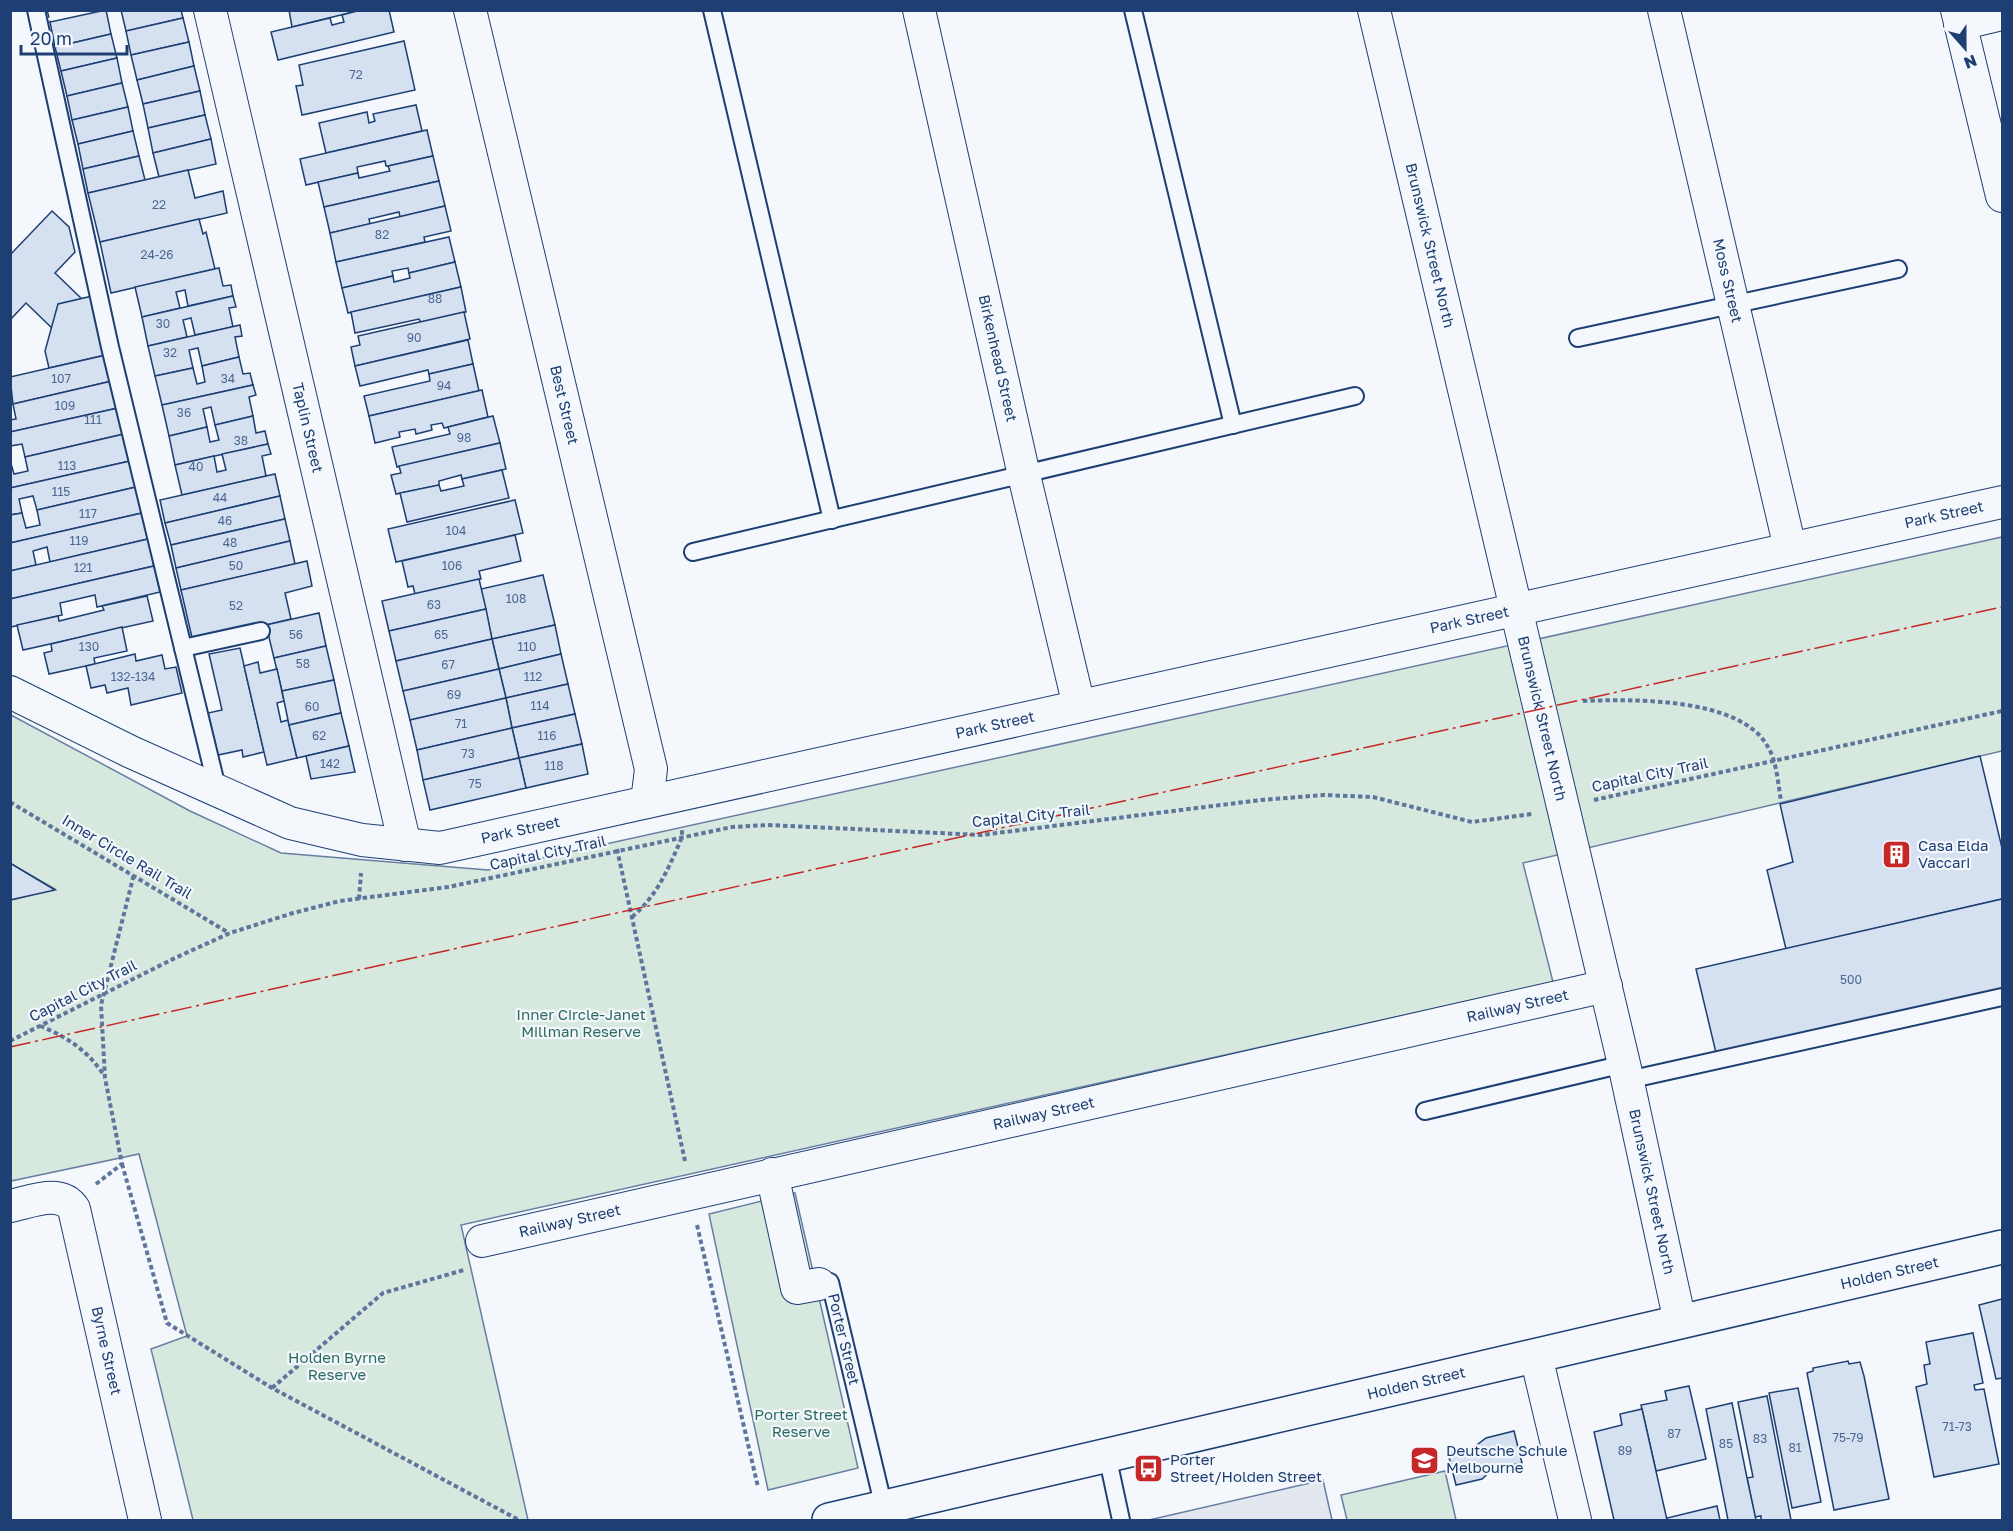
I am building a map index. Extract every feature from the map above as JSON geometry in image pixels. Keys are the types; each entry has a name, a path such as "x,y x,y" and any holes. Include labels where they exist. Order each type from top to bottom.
{"main road":[{"name":"Holden Street","path":"829,1521 2002,1247"}],"street":[{"name":"Taplin Street","path":"210,10 405,845"},
{"name":"Best Street","path":"470,10 651,769 647,802"},
{"name":"Birkenhead Street","path":"919,10 1024,475 1079,706"},
{"name":"Brunswick Street North","path":"1374,10 1606,986 1680,1322"},
{"name":"Moss Street","path":"1664,10 1791,549"},
{"path":"2002,14 1959,17 2002,196"},
{"name":"Park Street","path":"10,692 218,792 310,830 405,845 440,848 2002,502"},
{"name":"Railway Street","path":"476,1255 690,1194 772,1174 1606,986"},
{"name":"Porter Street","path":"772,1174 797,1288 819,1284"},
{"path":"10,1206 60,1201"},
{"name":"Byrne Street","path":"60,1201 83,1247 145,1521"},
{"path":"1536,1356 1575,1521"}],"lane":[{"path":"36,10 110,346 218,792"},
{"path":"712,10 832,520"},
{"path":"1133,10 1233,425"},
{"path":"1578,338 1898,269"},
{"path":"693,552 1355,396"},
{"path":"183,648 261,630"},
{"path":"1425,1111 2002,997"},
{"name":"Porter Street","path":"819,1284 830,1282 884,1508"},
{"path":"1107,1455 1121,1521"}],"path":[{"path":"1582,701 1642,699 1727,716 1755,728 1768,746 1781,801"},
{"name":"Capital City Trail","path":"10,1041 230,933 340,901 448,887 617,850 752,825 981,835 1296,796 1373,797 1472,822 1499,820 2002,711"},
{"name":"Inner Circle Rail Trail","path":"10,802 230,933"},
{"path":"609,812 690,1194 758,1487"},
{"path":"632,916 649,902 657,891 682,837"},
{"path":"134,874 102,994 101,1024 105,1078 122,1164 167,1323 272,1388 519,1521"},
{"path":"40,1026 78,1046 96,1063 105,1078"},
{"path":"60,1201 122,1164"},
{"path":"272,1388 383,1293 476,1255"}],"green space":[{"name":"Inner Circle-Janet Millman Reserve","path":"2002,537 2002,751 1523,863 1553,982 461,1225 528,1520 193,1520 151,1349 187,1336 139,1154 11,1181 11,900 55,889 11,864 11,715 190,811 281,853 488,870"},
{"name":"Porter Street Reserve","path":"795,1193 858,1468 768,1490 709,1214"},
{"path":"1445,1471 1456,1520 1347,1520 1341,1495"}],"shaded area":[{"path":"1323,1480 1332,1520 1149,1520"}],"building":[{"path":"106,10 111,34 55,47 50,22"},
{"path":"121,10 181,10 183,18 126,31"},
{"path":"289,10 361,10 292,27"},
{"path":"361,10 389,10 394,32 278,60 271,32 330,18 332,25 344,22 342,15"},
{"path":"183,18 189,42 131,55 126,31"},
{"path":"111,34 117,58 61,71 55,47"},
{"path":"404,41 415,90 302,115 296,86 303,85 299,65"},
{"path":"189,42 194,66 137,80 131,55"},
{"path":"117,58 122,83 67,96 61,71"},
{"path":"194,66 200,91 143,104 137,80"},
{"path":"122,83 128,107 72,120 67,96"},
{"path":"200,91 205,115 148,128 143,104"},
{"path":"416,105 422,131 326,153 319,123 367,112 369,123 375,121 373,114"},
{"path":"128,107 133,131 78,144 72,120"},
{"path":"205,115 211,139 153,153 148,128"},
{"path":"427,130 433,156 388,166 385,161 357,167 358,173 306,185 300,159"},
{"path":"133,131 139,156 83,169 78,144"},
{"path":"211,139 216,164 159,177 153,153"},
{"path":"139,156 145,180 88,193 83,169"},
{"path":"433,156 439,181 324,207 318,182 358,173 359,178 390,171 388,166"},
{"path":"188,170 195,198 223,191 227,213 100,242 88,193"},
{"path":"439,181 445,206 400,217 399,212 369,219 370,224 330,233 324,207"},
{"path":"445,206 451,231 424,237 425,242 336,262 330,233"},
{"path":"52,211 69,227 75,252 55,273 84,301 55,331 26,303 10,320 10,255"},
{"path":"199,219 203,234 206,232 215,269 111,293 100,242"},
{"path":"449,237 455,262 409,273 408,268 392,271 393,276 342,288 336,262"},
{"path":"455,262 461,287 348,313 342,288 393,276 394,282 410,278 409,273"},
{"path":"219,268 223,286 231,285 233,296 188,306 185,290 176,292 180,308 142,317 135,287"},
{"path":"461,287 466,312 421,323 419,319 355,333 351,312"},
{"path":"97,295 110,354 49,368 45,351 58,304"},
{"path":"233,296 236,307 229,308 233,327 195,335 191,318 183,320 187,337 148,346 142,317"},
{"path":"464,312 470,339 355,366 351,347 360,345 358,336"},
{"path":"240,325 242,336 235,337 239,357 202,366 198,348 189,350 193,368 155,376 148,346"},
{"path":"468,340 473,364 429,374 428,370 360,386 355,366"},
{"path":"106,355 112,381 13,404 10,377"},
{"path":"239,357 243,374 250,373 253,385 162,405 155,376 193,368 197,384 205,382 202,366"},
{"path":"473,364 479,391 369,416 364,396 430,381 429,374"},
{"path":"112,381 118,408 10,432 10,420 16,419 13,404"},
{"path":"253,385 256,395 249,397 253,416 215,425 211,407 203,409 207,427 169,436 162,405"},
{"path":"482,390 488,417 444,428 442,423 431,425 432,430 416,434 415,429 399,432 400,437 375,443 369,416"},
{"path":"118,408 124,434 25,457 22,444 10,446 10,432"},
{"path":"253,416 256,433 265,431 268,444 175,465 169,436 207,427 210,442 219,440 215,425"},
{"path":"493,416 500,443 397,467 392,447 450,434 448,427"},
{"path":"124,434 130,461 10,488 10,460 14,474 28,471 25,457"},
{"path":"500,443 506,469 462,479 461,475 439,481 439,485 396,494 391,475 401,473 399,466"},
{"path":"268,444 271,454 262,456 266,476 182,495 175,465 214,456 217,472 226,470 222,454"},
{"path":"130,461 136,487 37,510 33,496 19,499 22,513 10,515 10,488"},
{"path":"502,470 509,498 407,522 400,493 439,485 441,491 464,486 462,479"},
{"path":"275,474 280,496 165,523 160,500"},
{"path":"136,487 142,513 10,543 10,515 22,513 26,528 40,525 37,510"},
{"path":"280,496 285,519 171,545 165,523"},
{"path":"515,500 523,533 396,562 388,529"},
{"path":"142,513 148,539 50,562 47,547 33,551 36,565 10,571 10,543"},
{"path":"285,519 290,541 176,568 171,545"},
{"path":"515,535 521,561 479,571 481,579 415,594 413,586 408,587 402,561"},
{"path":"148,539 154,566 10,599 10,571"},
{"path":"290,541 295,564 181,590 176,568"},
{"path":"307,561 312,586 285,593 291,619 193,642 181,590"},
{"path":"154,566 160,592 97,607 95,595 60,603 62,615 11,627 10,599"},
{"path":"543,575 555,625 492,639 481,589"},
{"path":"479,579 486,609 389,631 382,601"},
{"path":"147,596 153,621 23,650 17,625 58,616 59,621 104,610 102,606"},
{"path":"486,609 492,639 396,661 389,631"},
{"path":"319,613 326,646 274,658 266,625"},
{"path":"555,625 561,654 499,669 492,639"},
{"path":"122,627 127,651 94,658 95,664 49,674 44,653 52,651 51,644"},
{"path":"492,639 499,669 403,691 396,661"},
{"path":"326,646 334,680 282,691 274,658"},
{"path":"240,648 264,752 243,757 242,750 218,755 208,713 222,710 209,654"},
{"path":"135,654 136,661 162,655 165,669 176,667 182,693 131,705 128,688 107,693 105,685 91,688 86,666"},
{"path":"561,654 568,684 506,698 499,669"},
{"path":"258,662 260,673 277,669 284,701 277,703 281,722 288,720 297,758 267,765 244,666"},
{"path":"499,669 506,698 410,720 403,691"},
{"path":"334,680 341,713 289,725 282,691"},
{"path":"568,684 575,714 512,728 506,698"},
{"path":"506,698 512,728 417,750 410,720"},
{"path":"341,713 349,746 297,758 289,725"},
{"path":"575,714 582,744 519,758 512,728"},
{"path":"512,728 519,758 423,780 417,750"},
{"path":"582,744 588,774 526,788 519,758"},
{"path":"349,746 355,772 311,779 306,756"},
{"name":"Casa Elda Vaccari","path":"1980,756 2002,848 2002,899 1786,949 1767,870 1793,862 1780,804"},
{"path":"519,758 526,788 430,810 423,780"},
{"path":"10,863 55,890 10,900"},
{"path":"2002,899 2002,990 1717,1057 1696,969"},
{"path":"2002,1299 2002,1378 1996,1379 1979,1305"},
{"path":"1973,1333 1983,1383 1974,1385 1975,1390 1984,1389 1999,1464 1934,1477 1916,1387 1927,1384 1924,1365 1930,1364 1926,1342"},
{"path":"1848,1361 1849,1364 1860,1362 1889,1499 1834,1510 1807,1373 1813,1371 1813,1368"},
{"path":"1689,1386 1706,1459 1656,1471 1641,1405 1667,1400 1665,1391"},
{"path":"1798,1388 1821,1502 1792,1508 1769,1393"},
{"path":"1767,1396 1791,1520 1761,1520 1761,1516 1755,1517 1747,1478 1753,1477 1738,1402"},
{"path":"1732,1403 1756,1520 1728,1520 1706,1409"},
{"path":"1642,1409 1667,1520 1614,1520 1594,1432 1622,1425 1620,1414"},
{"path":"1514,1431 1522,1463 1493,1469 1482,1479 1456,1485 1448,1453 1474,1447 1486,1438"},
{"path":"1717,1506 1720,1520 1667,1520 1667,1518"}],"fence":[{"path":"47,10 50,22"}],"power":[{"path":"10,1047 2002,607"}],"place":[{"name":"Casa Elda Vaccari","path":"1897,855"},
{"name":"Deutsche Schule Melbourne","path":"1425,1460"},
{"name":"Porter Street/Holden Street","path":"1149,1469"}],"park label":[{"name":"Holden Byrne Reserve","path":"337,1366"}]}
